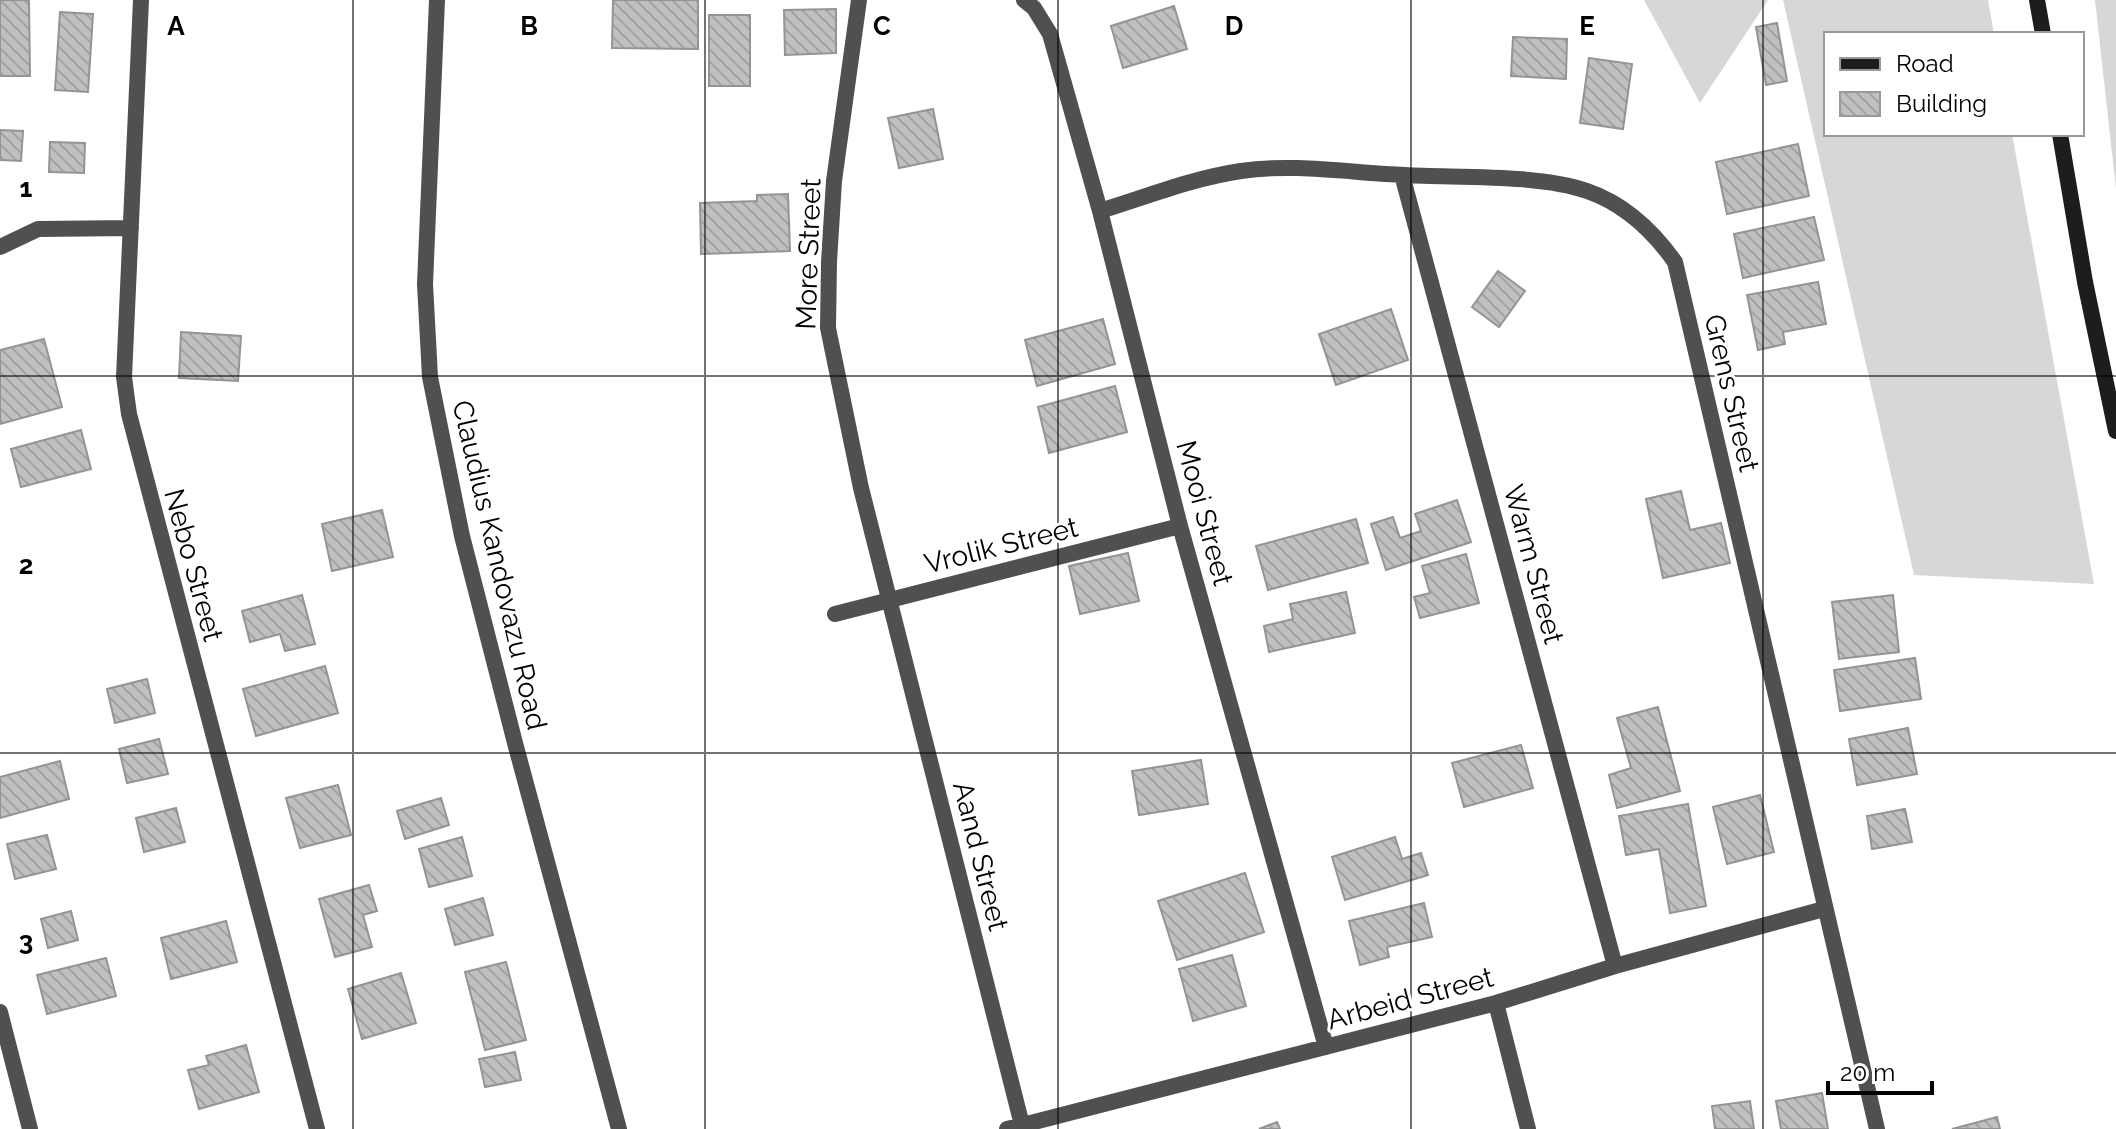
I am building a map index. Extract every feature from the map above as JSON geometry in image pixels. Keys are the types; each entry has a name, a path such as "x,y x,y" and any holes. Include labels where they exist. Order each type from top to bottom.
{"main road":[{"path":"2037,0 2043,32"},
{"path":"2060,136 2085,282 2116,431"}],"street":[{"name":"Nebo Street","path":"141,0 124,377 129,414 317,1129"},
{"name":"Claudius Kandovazu Road","path":"437,0 425,284 430,377 473,580 619,1129"},
{"name":"More Street","path":"859,0 834,181 828,328 861,488 890,600"},
{"name":"Mooi Street","path":"1024,0 1034,8 1050,34 1100,211 1180,526 1326,1047"},
{"name":"Grens Street","path":"1100,211 1199,180 1242,171 1286,169 1539,181 1587,190 1629,212 1657,238 1675,262 1877,1129"},
{"name":"Warm Street","path":"1402,175 1615,966"},
{"path":"0,247 38,229 131,228"},
{"name":"Vrolik Street","path":"835,614 1180,526"},
{"name":"Aand Street","path":"890,600 1017,1127"},
{"name":"Arbeid Street","path":"1017,1127 1496,1003 1615,966 1824,909"},
{"path":"1496,1003 1528,1129"},
{"path":"0,1012 30,1129"}],"shaded area":[{"path":"1644,0 1768,0 1700,103"},
{"path":"1783,0 1988,0 1994,32 1824,32 1824,136 2012,136 2094,584 1914,575"},
{"path":"2095,0 2116,0 2116,189"}],"building":[{"path":"0,0 29,0 30,76 0,76"},
{"path":"613,0 698,0 698,49 612,48"},
{"path":"1174,6 1187,49 1123,68 1111,26"},
{"path":"836,9 836,53 785,55 784,10"},
{"path":"60,12 93,14 88,92 55,90"},
{"path":"709,15 750,15 750,86 709,86"},
{"path":"1777,23 1787,81 1766,85 1756,27"},
{"path":"1513,37 1567,39 1566,79 1511,76"},
{"path":"1589,58 1632,64 1623,129 1580,123"},
{"path":"933,109 943,159 899,168 888,118"},
{"path":"0,130 23,131 21,161 0,160"},
{"path":"50,142 85,143 84,173 49,172"},
{"path":"1798,144 1809,196 1727,214 1716,162"},
{"path":"788,194 790,251 701,254 700,203 757,201 757,195"},
{"path":"1814,217 1824,260 1743,278 1734,234"},
{"path":"1498,271 1525,291 1499,327 1472,307"},
{"path":"1818,282 1826,324 1783,332 1785,344 1758,350 1747,295"},
{"path":"1391,309 1408,360 1336,385 1319,334"},
{"path":"1103,319 1115,364 1037,386 1025,340"},
{"path":"181,332 241,336 238,381 179,378"},
{"path":"44,339 62,407 0,424 0,350"},
{"path":"1115,386 1127,432 1049,453 1038,407"},
{"path":"81,430 91,469 21,487 11,449"},
{"path":"1681,491 1690,530 1721,523 1730,563 1663,578 1646,499"},
{"path":"1457,500 1471,542 1386,570 1371,524 1393,517 1400,538 1421,531 1415,514"},
{"path":"382,510 393,557 332,571 322,524"},
{"path":"1356,519 1368,563 1268,590 1256,546"},
{"path":"1128,553 1139,601 1080,614 1069,566"},
{"path":"1466,554 1479,603 1420,618 1414,597 1430,593 1422,566"},
{"path":"1346,592 1355,633 1269,652 1264,626 1293,619 1290,604"},
{"path":"302,595 315,644 285,651 280,634 250,642 242,611"},
{"path":"1893,595 1899,652 1839,659 1832,602"},
{"path":"1915,658 1921,699 1840,711 1834,670"},
{"path":"325,666 338,713 256,736 243,689"},
{"path":"147,679 155,713 115,723 107,689"},
{"path":"1658,707 1680,791 1617,808 1609,775 1631,768 1617,718"},
{"path":"1908,728 1917,774 1857,785 1849,739"},
{"path":"159,739 168,774 127,783 119,749"},
{"path":"1521,745 1533,788 1464,807 1452,763"},
{"path":"1201,760 1208,804 1139,815 1132,771"},
{"path":"60,761 69,799 0,818 0,777"},
{"path":"338,785 351,835 300,848 286,798"},
{"path":"1760,795 1774,852 1727,864 1713,807"},
{"path":"441,798 449,825 405,839 397,811"},
{"path":"1688,804 1706,906 1670,913 1659,849 1626,855 1619,816"},
{"path":"176,808 185,842 144,852 136,818"},
{"path":"1905,809 1912,842 1872,849 1867,816"},
{"path":"47,835 56,869 15,879 7,844"},
{"path":"462,837 472,876 429,887 419,849"},
{"path":"1395,837 1402,859 1421,853 1428,875 1345,900 1332,857"},
{"path":"1245,873 1264,932 1177,960 1158,901"},
{"path":"369,885 377,911 363,915 372,947 335,957 319,899"},
{"path":"483,898 493,935 455,945 445,909"},
{"path":"1424,903 1432,937 1387,947 1389,957 1360,965 1349,921"},
{"path":"71,911 78,940 48,948 41,919"},
{"path":"226,921 237,962 171,979 161,938"},
{"path":"1232,955 1246,1006 1193,1021 1179,969"},
{"path":"106,958 116,996 47,1014 37,975"},
{"path":"506,962 526,1040 485,1050 465,972"},
{"path":"401,973 416,1023 362,1039 348,989"},
{"path":"246,1045 259,1092 199,1109 188,1070 209,1065 206,1056"},
{"path":"515,1052 521,1080 485,1087 479,1059"},
{"path":"1822,1093 1828,1129 1781,1129 1776,1101"},
{"path":"1750,1101 1754,1129 1715,1129 1712,1106"},
{"path":"1997,1117 2000,1129 1952,1129"},
{"path":"1277,1122 1280,1129 1259,1129"}]}
